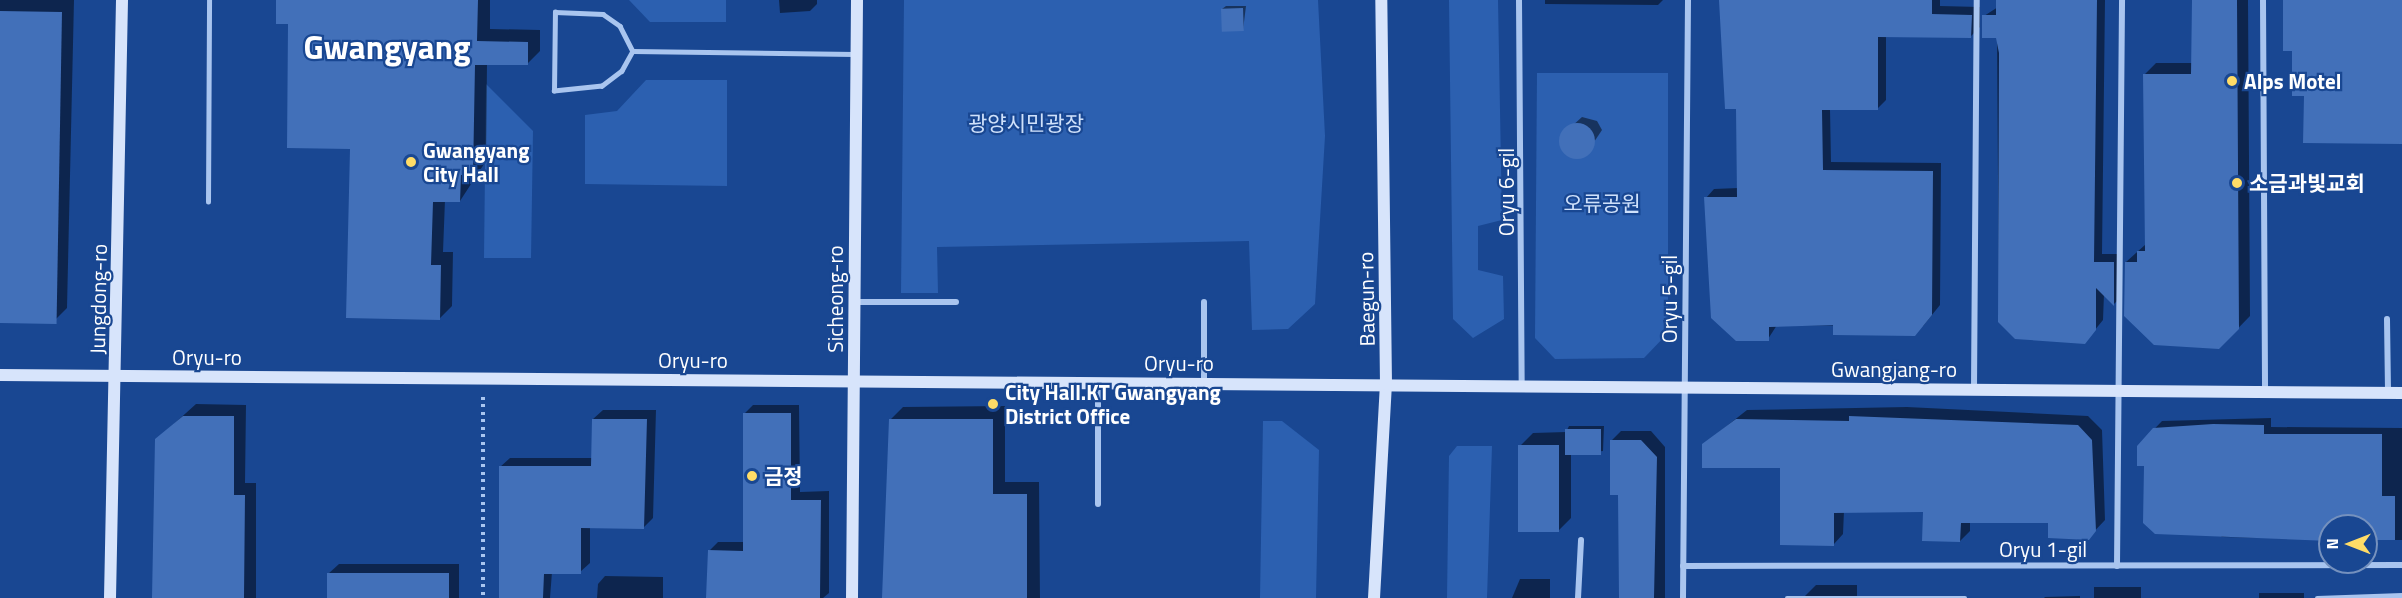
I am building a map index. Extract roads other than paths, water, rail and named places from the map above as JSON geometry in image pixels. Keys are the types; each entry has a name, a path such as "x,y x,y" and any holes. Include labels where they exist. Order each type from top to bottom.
{"street":[{"name":"Jungdong-ro","path":"110,598 122,0"},
{"name":"Sicheong-ro","path":"852,598 857,0"},
{"name":"Baegun-ro","path":"1374,598 1386,384 1381,0"},
{"name":"Oryu 6-gil","path":"1519,0 1521,385"},
{"name":"Oryu 5-gil","path":"1683,598 1688,0"},
{"path":"1974,389 1977,0"},
{"path":"2118,566 2122,0"},
{"path":"2263,0 2265,392"},
{"path":"855,302 956,302"},
{"path":"1204,302 1204,383"},
{"path":"2387,319 2388,393"},
{"name":"Oryu-ro","path":"0,375 1386,384"},
{"path":"1098,382 1098,504"},
{"name":"Gwangjang-ro","path":"1386,384 2402,393"},
{"path":"1578,598 1581,540"},
{"name":"Oryu 1-gil","path":"1683,566 2402,565"}],"lane":[{"path":"208,202 209,0"},
{"path":"555,12 603,15 620,26 633,51 622,71 602,86 554,91 555,12"},
{"path":"633,51 857,54"},
{"path":"2317,598 2402,595"},
{"path":"1786,598 1965,598"}],"place":[{"name":"Alps Motel","path":"2232,81"},
{"name":"Gwangyang City Hall","path":"411,162"},
{"name":"소금과빛교회","path":"2237,183"},
{"name":"City Hall.KT Gwangyang District Office","path":"993,404"},
{"name":"금정","path":"752,476"}],"district":[{"name":"Gwangyang","path":"387,48"}],"park label":[{"name":"광양시민광장","path":"1026,123"},
{"name":"오류공원","path":"1602,203"}]}
